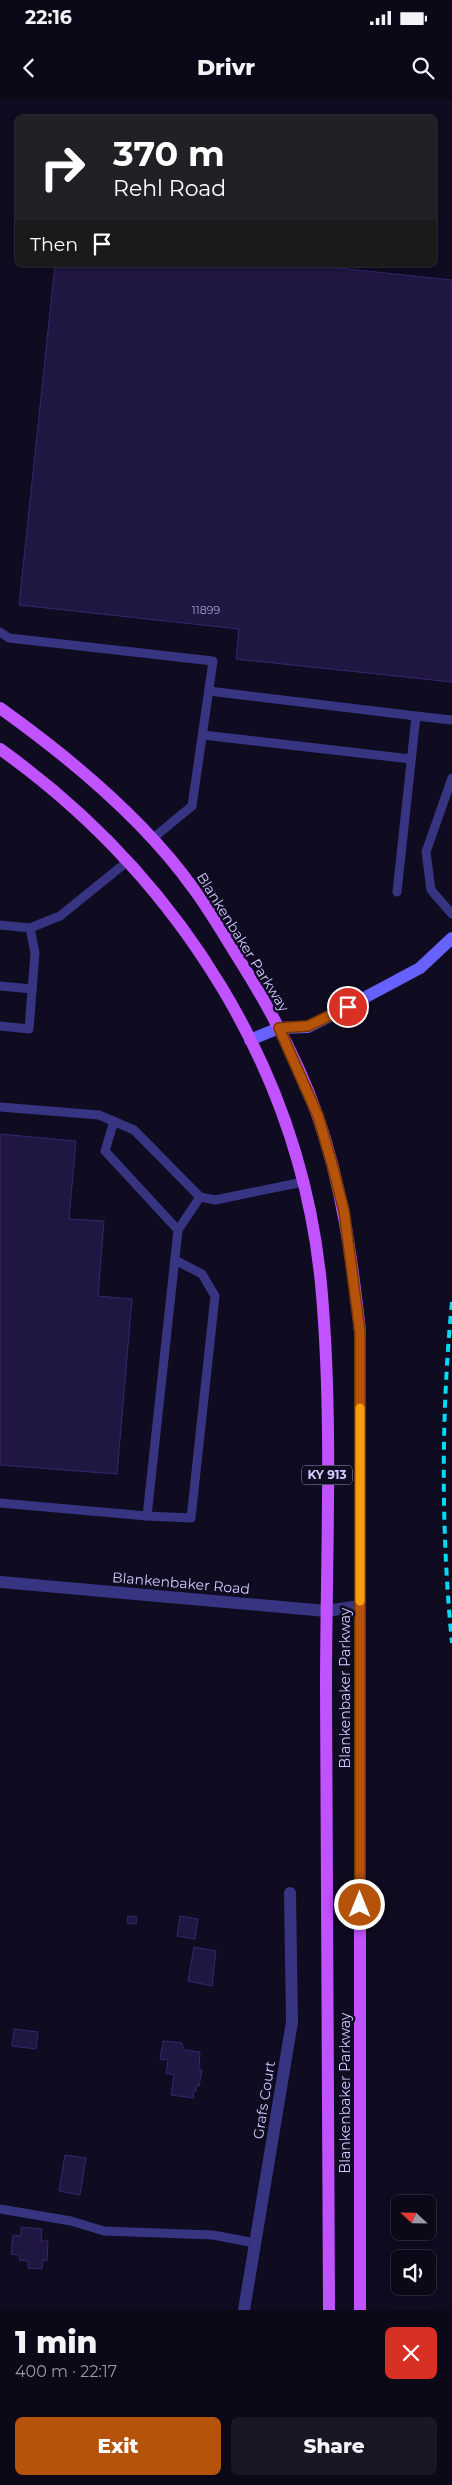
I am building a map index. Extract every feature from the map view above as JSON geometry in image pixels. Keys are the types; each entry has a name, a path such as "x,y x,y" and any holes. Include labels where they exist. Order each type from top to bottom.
{"main road":[{"name":"Blankenbaker Parkway","path":"0,708 89,777 152,839 192,886 279,1028 318,1116 344,1211 352,1260 360,1332 360,2310"},
{"name":"Blankenbaker Parkway","path":"0,749 76,809 128,861 172,911 240,1015 296,1153 303,1182 322,1291 327,1381 329,2310"}],"street":[{"path":"250,1040 279,1028 308,1026 381,990 420,968 452,938"},
{"name":"Blankenbaker Road","path":"0,1582 326,1611 360,1606"},
{"name":"Grafs Court","path":"244,2310 292,2022 290,1894"}],"lane":[{"path":"0,632 9,638 213,661 192,806 152,839"},
{"path":"209,692 452,720"},
{"path":"397,892 416,716"},
{"path":"203,735 411,759"},
{"path":"452,778 426,852 431,890 452,914"},
{"path":"0,925 30,928 60,916 128,861"},
{"path":"0,1026 29,1028 36,953 30,928"},
{"path":"0,986 32,989"},
{"path":"0,1107 99,1115 134,1130 200,1197 215,1200 303,1182"},
{"path":"114,1121 105,1151 178,1230"},
{"path":"147,1516 178,1230 200,1197"},
{"path":"0,1503 191,1518 214,1296 202,1274 175,1260"},
{"path":"0,2209 71,2221 104,2232 213,2235 255,2243"}],"building":[{"path":"55,267 329,267 452,280 452,682 236,659 239,629 19,605"},
{"path":"0,1134 76,1141 69,1219 104,1221 98,1296 132,1299 117,1474 0,1465"},
{"path":"128,1916 137,1917 136,1924 127,1923"},
{"path":"180,1916 198,1919 195,1939 177,1936"},
{"path":"194,1947 216,1951 212,1986 188,1981"},
{"path":"14,2029 38,2032 36,2049 12,2046"},
{"path":"163,2041 182,2043 184,2050 200,2052 199,2069 202,2070 199,2086 196,2086 196,2091 194,2090 193,2098 171,2095 174,2075 166,2073 168,2060 160,2059"},
{"path":"65,2155 86,2158 80,2195 59,2191"},
{"path":"21,2227 42,2229 41,2241 48,2241 47,2261 43,2260 42,2269 28,2268 28,2261 19,2260 20,2255 11,2254 13,2235 21,2236"}],"railway":[{"path":"452,1302 444,1429 444,1516 452,1643"}],"slow traffic":[{"path":"360,1408 360,1601"}],"route":[{"path":"348,1007 308,1026 279,1028 318,1116 332,1164 344,1211 352,1260 360,1332 360,1905"}]}
